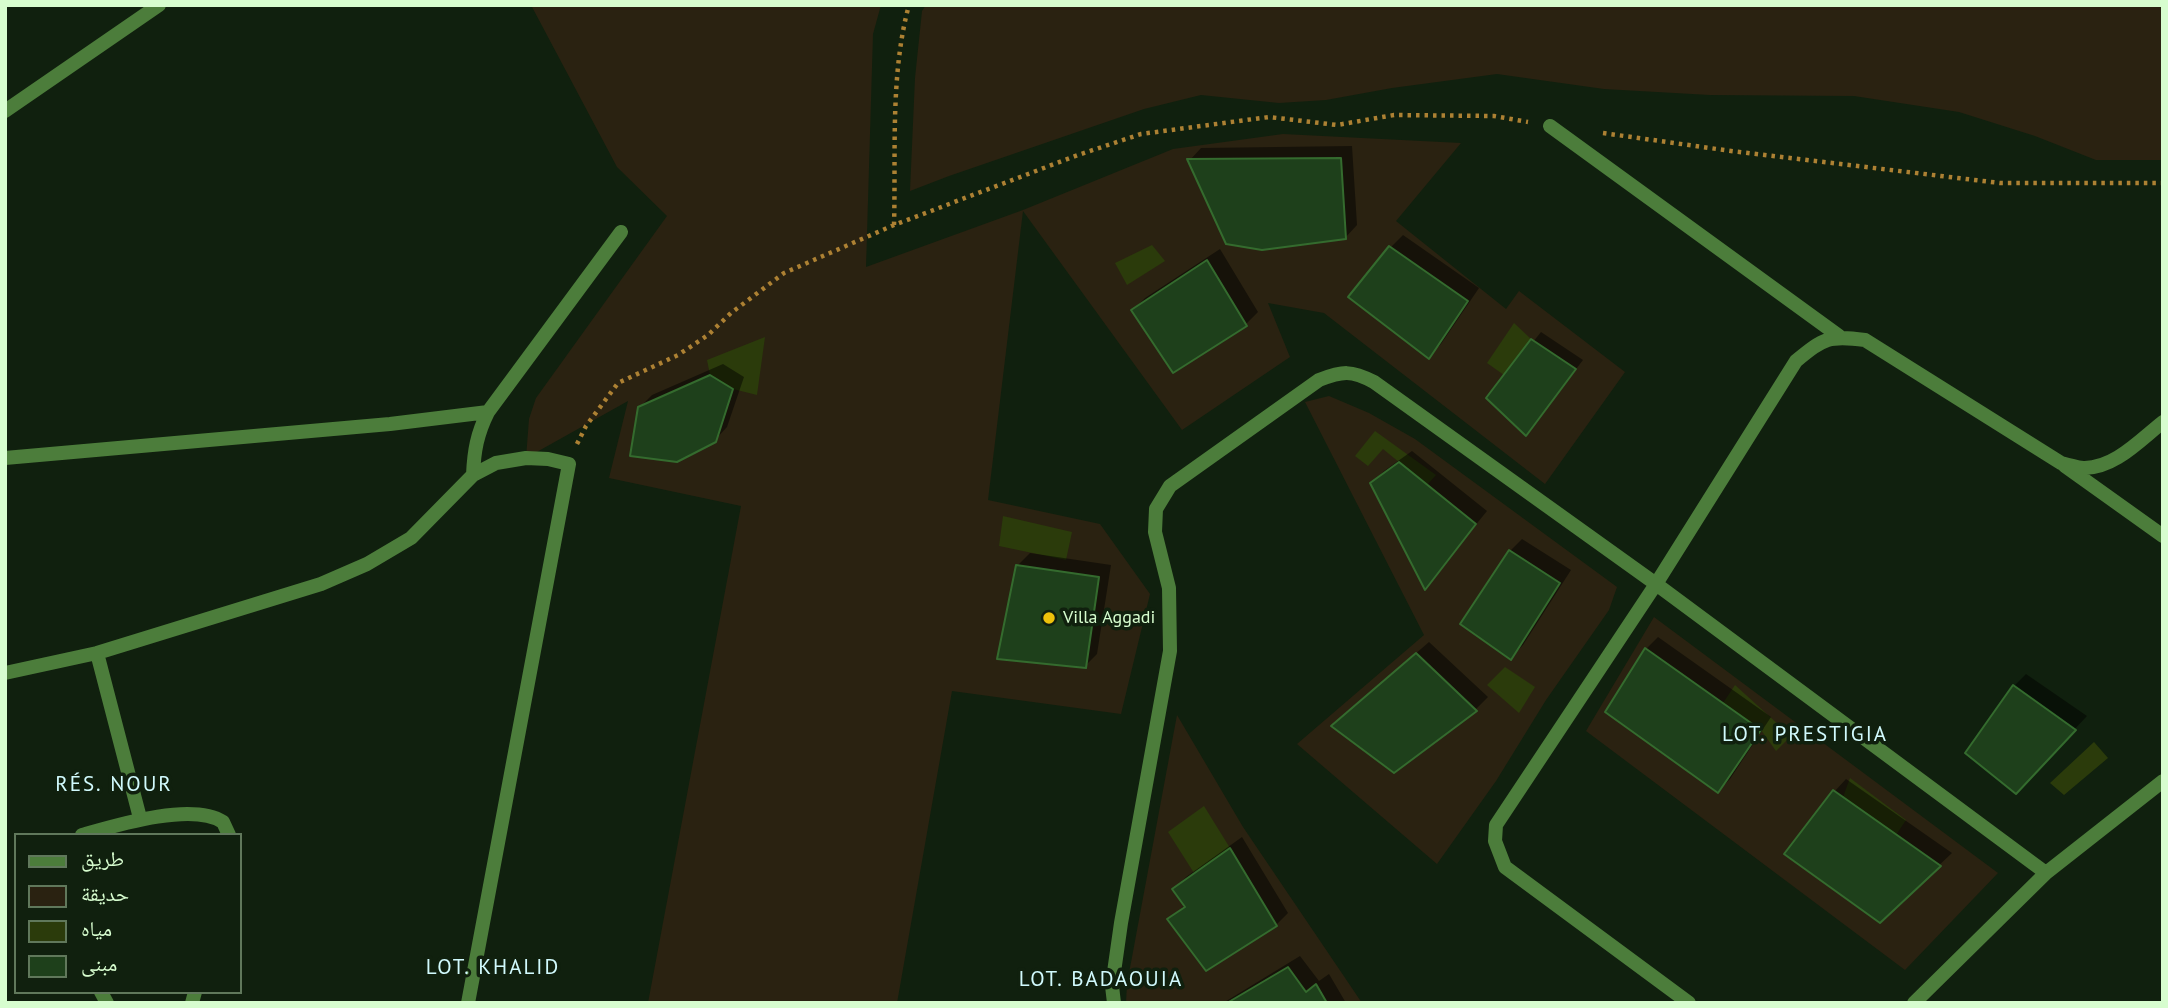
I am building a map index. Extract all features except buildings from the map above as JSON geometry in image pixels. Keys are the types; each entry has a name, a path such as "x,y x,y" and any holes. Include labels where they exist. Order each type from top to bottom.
{"street":[{"path":"5,111 159,5"},
{"path":"1550,126 1839,336"},
{"path":"473,475 478,432 488,412 621,232"},
{"path":"1689,1003 1505,867 1495,841 1496,825 1656,584 1796,361 1819,342 1839,336 1865,340 2061,463 2163,536"},
{"path":"1114,1003 1112,986 1121,923 1170,651 1169,588 1155,532 1156,509 1170,486 1320,380 1341,372 1358,373 1374,382 1656,584 2046,873"},
{"path":"5,458 390,424 488,412"},
{"path":"2061,463 2083,468 2100,466 2117,458 2163,422"},
{"path":"5,673 97,653 321,584 367,564 411,538 473,475 496,463 526,458 569,464 468,1003"},
{"path":"97,653 140,818"},
{"path":"1914,1003 2046,873 2163,781"},
{"path":"89,833 140,818 207,814 223,822 228,833"}],"path":[{"path":"894,225 898,67 901,34 909,5"},
{"path":"569,464 586,426 618,383 678,355 708,335 731,313 784,273 894,225 1078,155 1141,134 1269,117 1337,125 1394,115 1494,116 1550,126"},
{"path":"1602,133 1731,152 2000,183 2163,183"}],"green space":[{"path":"531,5 881,5 873,34 866,267 1023,210 1173,149 1283,134 1461,143 1396,221 1506,309 1519,291 1625,372 1545,484 1324,313 1268,303 1290,357 1182,430 1023,211 988,500 1100,524 1150,594 1121,714 952,691 897,1003 648,1003 741,506 609,478 628,401 526,458 529,419 536,398 667,216 617,167"},
{"path":"926,5 2163,5 2163,160 2096,160 2035,136 1959,112 1854,96 1710,95 1604,89 1497,74 1326,100 1279,103 1201,95 1144,109 910,191 915,78 922,11"},
{"path":"1329,396 1369,413 1415,439 1617,587 1609,610 1546,700 1496,781 1437,864 1297,744 1424,635 1305,402"},
{"path":"1654,617 1998,873 1905,970 1586,731"},
{"path":"1177,715 1243,827 1362,1003 1126,1003 1127,984"}],"water":[{"path":"1152,245 1165,261 1127,285 1115,263"},
{"path":"1514,323 1531,339 1504,375 1487,363"},
{"path":"765,337 757,395 733,389 710,375 707,360"},
{"path":"1375,431 1436,475 1427,485 1383,449 1368,466 1355,456"},
{"path":"1003,516 1072,532 1066,560 999,546"},
{"path":"1505,667 1535,687 1519,713 1487,685"},
{"path":"1735,685 1791,736 1776,751 1761,730 1723,703"},
{"path":"2094,742 2108,758 2064,795 2050,783"},
{"path":"1850,778 1906,820 1896,835 1843,797"},
{"path":"1204,806 1230,848 1194,873 1168,832"}],"place":[{"name":"Villa Aggadi","path":"1049,618"}],"district":[{"name":"LOT. PRESTIGIA","path":"1805,735"},
{"name":"RÉS. NOUR","path":"114,785"},
{"name":"LOT. KHALID","path":"493,968"},
{"name":"LOT. BADAOUIA","path":"1101,980"}]}
